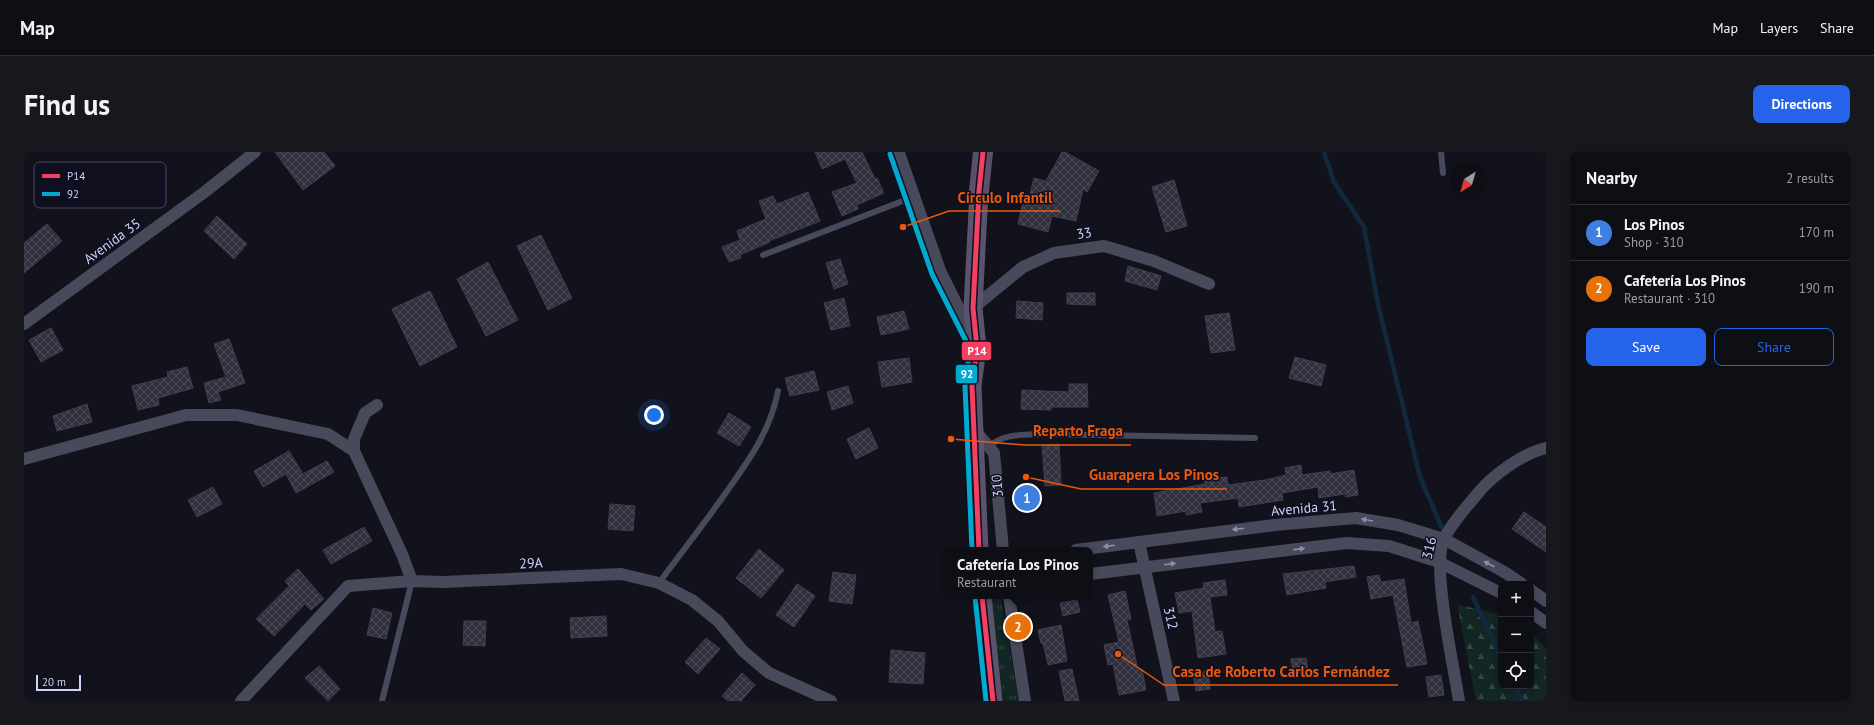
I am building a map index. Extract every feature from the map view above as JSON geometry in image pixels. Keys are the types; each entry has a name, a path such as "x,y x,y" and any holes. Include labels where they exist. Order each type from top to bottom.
{"highway":[{"path":"978,152 979,191"},
{"path":"979,191 984,152"}],"main road":[{"path":"979,191 973,308 977,348 972,386 979,547"},
{"path":"982,599 993,701"}],"street":[{"name":"Avenida 35","path":"24,324 206,191 255,152"},
{"path":"897,152 939,272 977,348"},
{"name":"33","path":"973,308 1023,267 1054,253 1104,246 1154,261 1209,284"},
{"path":"377,405 365,413 354,439 354,451 402,554 412,581"},
{"path":"24,460 186,415 237,415 328,434 354,451"},
{"name":"310","path":"974,429 994,453 1003,547"},
{"name":"316","path":"1459,701 1441,586 1439,562 1444,539 1464,510 1487,482 1510,465 1546,448"},
{"name":"Avenida 31","path":"1093,548 1276,525 1356,518 1398,525 1444,539 1518,581"},
{"name":"312","path":"1139,542 1174,701"},
{"path":"1093,574 1347,543 1389,546 1439,562 1498,591"},
{"name":"29A","path":"241,701 348,586 412,581 443,582 621,574 659,582 692,600 718,621 743,651 769,673 831,701"},
{"path":"1534,592 1546,601"},
{"path":"1008,599 1025,701"},
{"path":"1534,614 1546,623"}],"lane":[{"path":"1442,152 1443,173"},
{"path":"763,255 913,197"},
{"path":"659,582 702,526 750,458 770,424 778,391"},
{"path":"988,447 995,441 1010,436 1043,434 1255,438"},
{"path":"382,701 412,581"}],"green space":[{"path":"989,599 1001,599 1019,701 1003,701"},
{"path":"1457,604 1498,614 1498,689 1534,689 1534,635 1546,648 1546,701 1476,701"}],"building":[{"path":"275,152 324,152 335,166 303,190"},
{"path":"815,152 862,152 875,179 877,178 884,193 857,205 858,209 842,216 832,192 857,183 845,159 822,169"},
{"path":"1062,152 1065,152 1099,171 1087,192 1083,189 1076,221 1052,216 1048,232 1018,224 1024,197 1029,198 1034,178 1046,181"},
{"path":"1174,180 1187,226 1166,232 1152,187"},
{"path":"808,192 820,221 769,241 770,242 740,255 741,258 729,262 722,247 740,240 737,231 766,219 759,201 773,196 777,204"},
{"path":"217,216 247,244 234,259 204,231"},
{"path":"47,224 62,241 24,273 24,243"},
{"path":"541,235 572,298 548,310 517,246"},
{"path":"840,259 848,284 834,289 826,263"},
{"path":"488,262 518,320 486,336 457,279"},
{"path":"1128,266 1161,276 1157,290 1125,281"},
{"path":"430,291 457,347 420,366 392,309"},
{"path":"1067,293 1095,293 1095,305 1067,304"},
{"path":"844,298 850,326 831,330 824,303"},
{"path":"1017,301 1043,303 1042,320 1016,318"},
{"path":"904,311 909,329 881,335 877,317"},
{"path":"1229,313 1235,350 1211,353 1205,316"},
{"path":"51,328 63,350 41,362 29,340"},
{"path":"229,339 245,383 218,392 221,400 209,403 204,383 226,377 214,344"},
{"path":"1295,357 1326,365 1321,386 1289,378"},
{"path":"909,358 912,382 882,387 878,362"},
{"path":"187,367 193,388 158,398 159,405 138,410 132,386 168,377 167,372"},
{"path":"814,371 819,390 790,396 785,378"},
{"path":"1069,384 1087,384 1088,407 1051,407 1051,410 1021,409 1022,390 1069,392"},
{"path":"848,386 853,403 832,410 827,392"},
{"path":"87,404 92,422 57,431 53,416"},
{"path":"729,413 751,427 739,446 717,433"},
{"path":"869,428 878,448 856,459 847,439"},
{"path":"1059,444 1061,485 1045,486 1042,445"},
{"path":"289,451 303,474 327,461 334,472 296,493 286,474 263,487 254,471"},
{"path":"1301,465 1302,475 1330,471 1330,474 1354,470 1358,495 1346,497 1345,494 1319,498 1318,487 1282,493 1283,500 1239,507 1238,498 1200,503 1202,512 1186,515 1186,511 1157,516 1154,493 1205,484 1205,480 1227,477 1228,485 1265,480 1286,475 1285,468"},
{"path":"213,487 222,504 197,517 188,500"},
{"path":"610,504 635,506 633,531 608,529"},
{"path":"1524,512 1546,527 1546,552 1512,529"},
{"path":"364,527 372,541 331,564 323,550"},
{"path":"759,549 784,570 761,598 736,578"},
{"path":"1354,566 1356,577 1325,582 1326,588 1287,595 1283,574"},
{"path":"298,569 324,599 311,610 305,604 274,636 256,619 289,586 285,581"},
{"path":"833,572 856,575 852,604 829,601"},
{"path":"1379,575 1381,582 1404,579 1411,623 1418,621 1427,664 1407,667 1393,595 1371,599 1367,577"},
{"path":"1225,580 1227,595 1210,597 1215,632 1222,631 1226,654 1198,658 1192,611 1179,613 1175,593 1204,588 1203,583"},
{"path":"797,584 815,596 794,627 776,615"},
{"path":"1125,591 1131,619 1127,620 1138,670 1142,669 1146,690 1119,695 1113,664 1108,665 1104,645 1119,642 1108,595"},
{"path":"1077,600 1080,612 1063,616 1060,603"},
{"path":"373,608 392,613 386,639 367,635"},
{"path":"606,616 607,636 571,638 570,618"},
{"path":"464,621 486,621 485,646 463,645"},
{"path":"1061,625 1067,661 1048,665 1043,643 1041,643 1038,630"},
{"path":"706,638 720,649 698,674 685,662"},
{"path":"891,650 925,653 923,684 889,682"},
{"path":"1306,658 1308,672 1293,674 1291,659"},
{"path":"319,666 340,689 328,701 305,678"},
{"path":"1072,669 1079,701 1065,701 1059,671"},
{"path":"1208,671 1210,689 1196,691 1193,674"},
{"path":"742,673 755,685 741,701 728,701 722,696"},
{"path":"1441,675 1444,695 1429,697 1426,677"}],"waterway":[{"path":"1324,152 1334,182 1364,227 1378,304 1420,477 1442,528"},
{"path":"1473,597 1499,653"},
{"path":"1516,689 1523,701"}],"transit line":[{"name":"P14","path":"979,547 972,386 977,348 973,308 979,191 983,152"},
{"name":"92","path":"890,154 932,274 970,349 965,386 972,547"},
{"name":"92","path":"975,599 986,701"},
{"name":"P14","path":"982,599 993,701"}],"place":[{"name":"Círculo Infantil","path":"903,227"},
{"name":"Reparto Fraga","path":"951,439"},
{"name":"Guarapera Los Pinos","path":"1026,477"},
{"name":"Los Pinos","path":"1027,498"},
{"name":"Cafetería Los Pinos","path":"1018,627"},
{"name":"Casa de Roberto Carlos Fernández","path":"1118,654"}]}
